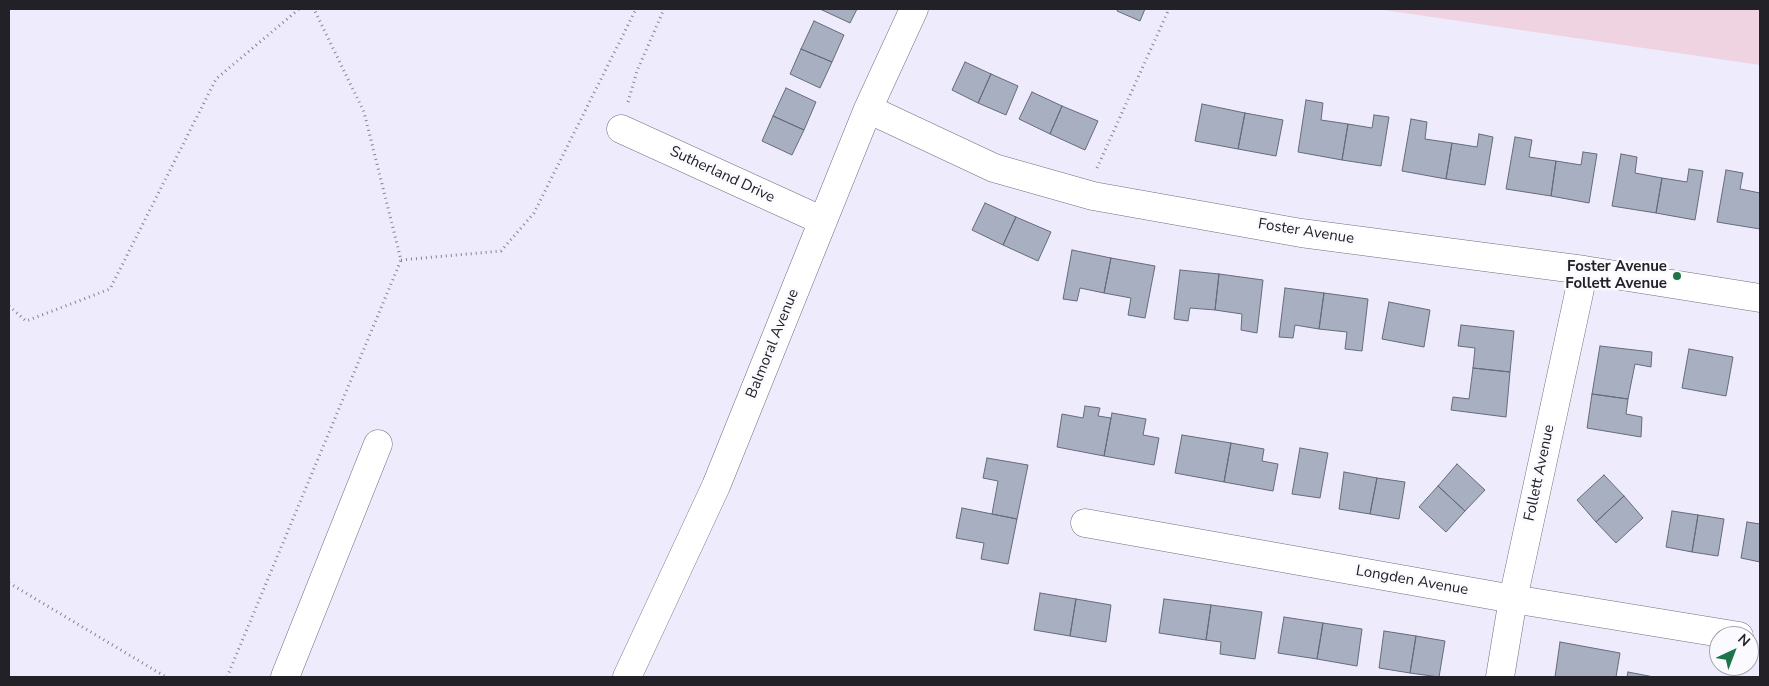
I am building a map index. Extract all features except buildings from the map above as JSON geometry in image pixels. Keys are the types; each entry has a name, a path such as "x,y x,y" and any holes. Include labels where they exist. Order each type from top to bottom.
{"street":[{"name":"Balmoral Avenue","path":"627,677 716,486 868,109 914,9"},
{"name":"Foster Avenue","path":"868,109 994,168 1086,194 1302,233 1584,270 1760,298"},
{"name":"Sutherland Drive","path":"621,129 823,221"},
{"name":"Follett Avenue","path":"1500,677 1513,599 1584,270"},
{"path":"285,677 378,444"},
{"name":"Longden Avenue","path":"1085,524 1513,599 1709,631"}],"path":[{"path":"9,306 26,321 110,289 216,79 299,9"},
{"path":"227,677 400,260 364,112 314,9"},
{"path":"400,260 501,251 534,213 636,9"},
{"path":"621,129 637,71 664,9"},
{"path":"1086,194 1169,9"},
{"path":"9,583 166,677"}],"shaded area":[{"path":"1377,9 1760,9 1760,65"}],"place":[{"name":"Foster Avenue Follett Avenue","path":"1677,276"}]}
